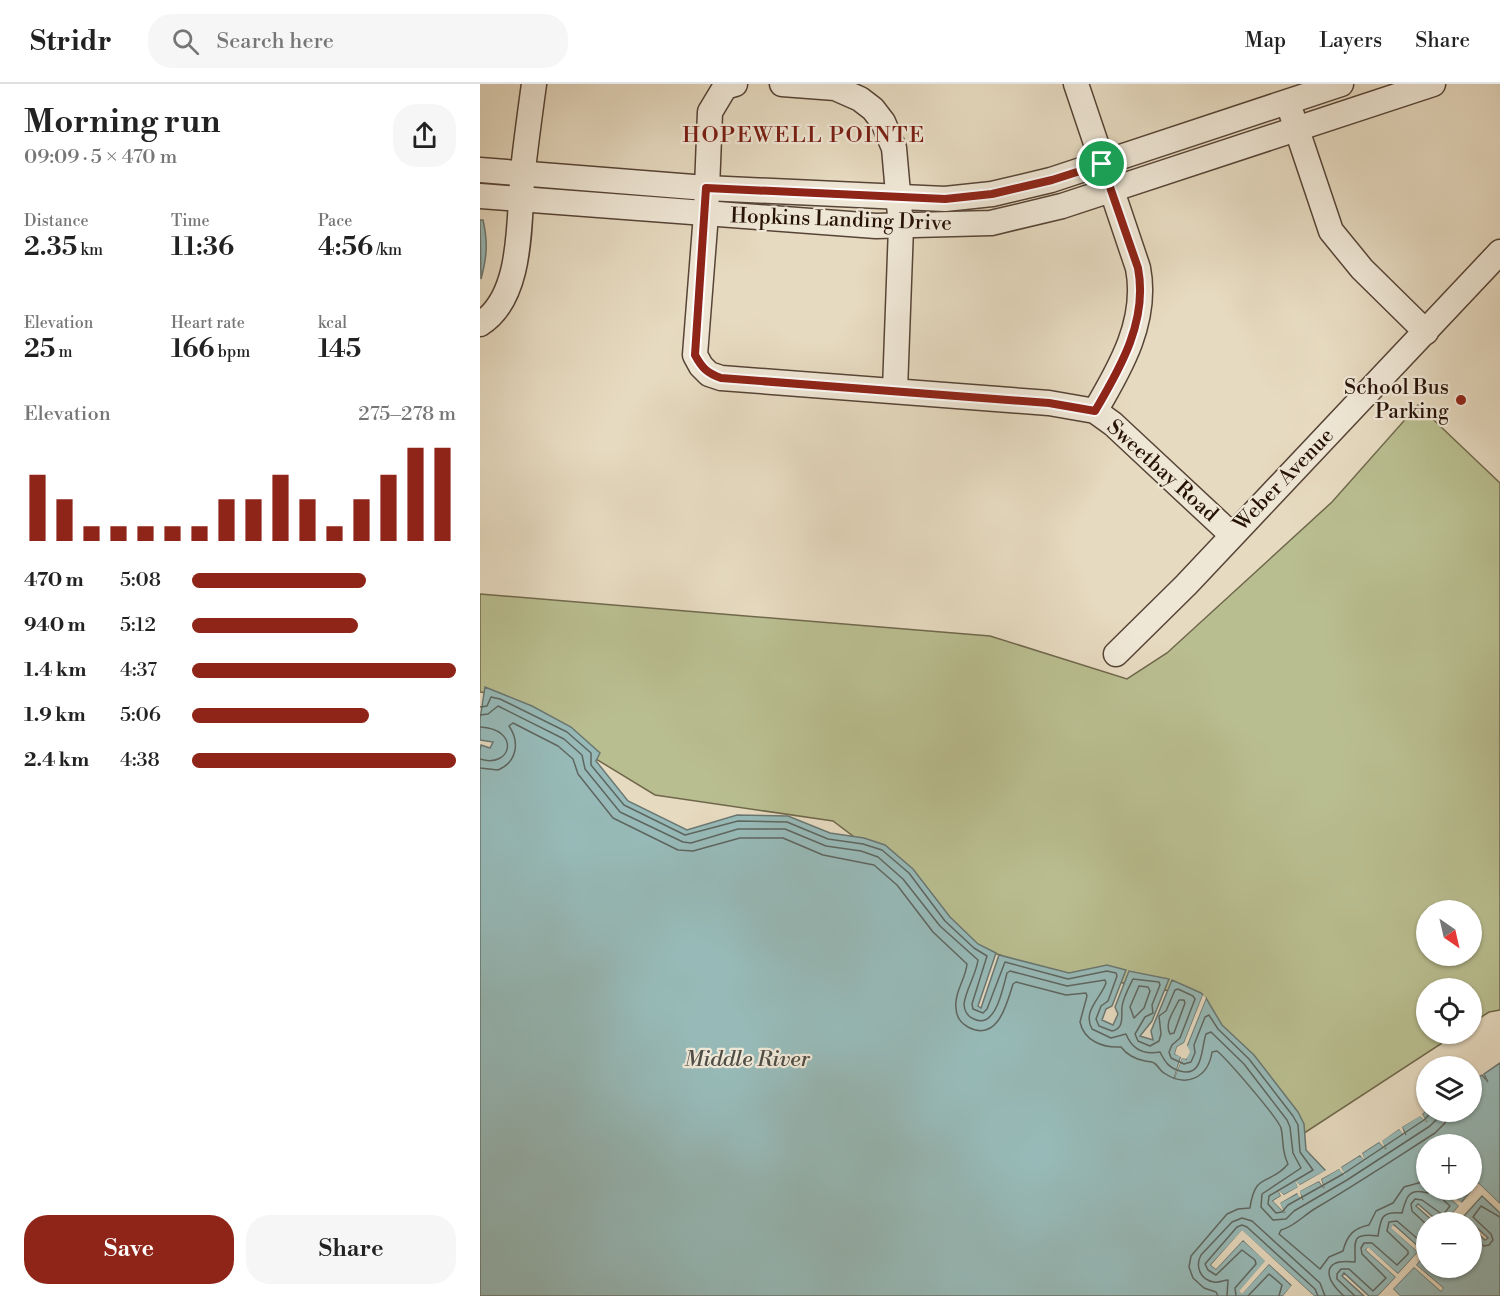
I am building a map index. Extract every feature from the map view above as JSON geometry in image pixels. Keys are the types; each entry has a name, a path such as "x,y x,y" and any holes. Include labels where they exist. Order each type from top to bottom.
{"street":[{"path":"480,324 488,319 498,304 514,267 534,84"},
{"name":"Sweetbay Road","path":"735,84 725,87 710,112 706,214 695,355 709,374 721,378 773,383 895,390 1049,403 1095,411 1113,424 1232,535"},
{"path":"782,84 835,88 860,99 873,109 894,148 901,226 895,390"},
{"path":"1076,84 1138,268 1141,284 1139,318 1124,358 1095,411"},
{"name":"Hopkins Landing Drive","path":"480,170 706,188 945,199 992,194 1052,180 1341,84"},
{"name":"Hopkins Landing Drive","path":"480,196 706,214 901,226 991,223 1062,206 1433,84"},
{"path":"1287,101 1332,231 1362,269 1426,332"},
{"name":"Weber Avenue","path":"1116,654 1186,585 1500,252"}],"green space":[{"path":"1418,405 1500,483 1500,1010 1489,1012 1482,1017 1482,978 1416,978 1416,1044 1441,1044 1422,1056 1416,1056 1416,1060 1289,1143 1170,991 1042,969 970,945 911,880 833,821 655,795 495,694 480,692 480,594 990,636 1127,679 1167,653 1332,502"}],"water":[{"path":"480,220 483,220 486,235 486,256 481,279"},
{"name":"Middle River","path":"485,687 532,706 571,727 600,753 596,761 628,801 687,830 737,815 788,816 830,833 864,838 885,845 913,869 950,917 978,944 996,953 978,1006 981,1008 999,955 1069,973 1107,965 1126,970 1112,1006 1106,1009 1102,1020 1113,1025 1118,1014 1115,1007 1129,971 1169,979 1152,1021 1140,1036 1153,1040 1151,1031 1172,980 1201,993 1203,995 1184,1043 1177,1047 1175,1054 1181,1056 1174,1079 1182,1057 1186,1059 1187,1046 1206,998 1222,1025 1254,1055 1298,1112 1304,1124 1306,1150 1326,1171 1300,1185 1297,1184 1299,1187 1284,1195 1279,1192 1281,1196 1273,1201 1285,1213 1279,1203 1298,1193 1303,1200 1299,1191 1319,1181 1324,1188 1321,1179 1340,1168 1343,1172 1341,1167 1360,1155 1364,1159 1362,1153 1379,1142 1386,1149 1381,1141 1399,1129 1406,1135 1402,1127 1416,1118 1416,1122 1482,1122 1482,1075 1488,1082 1484,1074 1500,1063 1500,1204 1482,1187 1482,1134 1416,1134 1416,1200 1452,1200 1459,1206 1454,1212 1427,1212 1418,1204 1416,1206 1423,1212 1416,1212 1416,1245 1394,1225 1392,1228 1416,1250 1416,1254 1398,1274 1368,1248 1366,1250 1396,1277 1378,1296 1369,1296 1344,1273 1342,1276 1364,1296 1314,1296 1242,1231 1211,1265 1216,1269 1243,1240 1266,1261 1240,1291 1242,1293 1269,1264 1292,1286 1283,1296 480,1296 480,750 481,745 490,748 493,742 480,740 480,719"},
{"path":"1482,1196 1500,1213 1500,1296 1400,1296 1393,1289 1414,1267 1416,1278 1426,1278 1441,1291 1443,1288 1431,1278 1482,1278 1482,1237 1485,1240 1488,1238 1482,1232 1482,1212 1468,1212 1478,1200 1482,1200"}],"pier":[{"path":"1203,995 1206,998 1187,1045 1190,1052 1186,1059 1182,1058 1174,1079 1181,1057 1175,1054 1177,1047 1184,1043"},
{"path":"1416,1114 1416,1118 1402,1127 1405,1136 1399,1129 1382,1141 1386,1149 1379,1142 1362,1153 1366,1162 1360,1155 1341,1167 1346,1176 1339,1169 1321,1179 1324,1188 1319,1181 1300,1191 1302,1201 1297,1193 1280,1203 1285,1213 1273,1201 1281,1196 1278,1190 1284,1195 1298,1187 1295,1181 1300,1185 1328,1169 1329,1171"},
{"path":"1482,1187 1500,1204 1500,1207 1482,1191"},
{"path":"1452,1200 1462,1203 1467,1200 1457,1212 1454,1212 1459,1206"},
{"path":"1393,1225 1416,1245 1416,1250 1391,1228"},
{"path":"1242,1230 1314,1296 1310,1296 1242,1235 1215,1265 1244,1237 1307,1296 1295,1288 1287,1296 1283,1296 1292,1285 1269,1264 1242,1294 1239,1291 1265,1261 1243,1240 1216,1269 1211,1265"},
{"path":"1368,1247 1398,1274 1416,1254 1416,1258 1382,1296 1378,1296 1396,1277 1366,1250"},
{"path":"1416,1261 1416,1269 1414,1267 1393,1289 1400,1296 1395,1296 1391,1292 1384,1296"},
{"path":"1426,1278 1431,1278 1443,1288 1441,1291"}],"place":[{"name":"School Bus Parking","path":"1461,400"}],"district":[{"name":"HOPEWELL POINTE","path":"804,135"}],"route":[{"path":"1102,164 1138,268 1141,284 1139,318 1124,358 1095,411 1049,403 721,378 709,374 695,355 706,188 945,199 992,194 1052,180 1102,164"}]}
